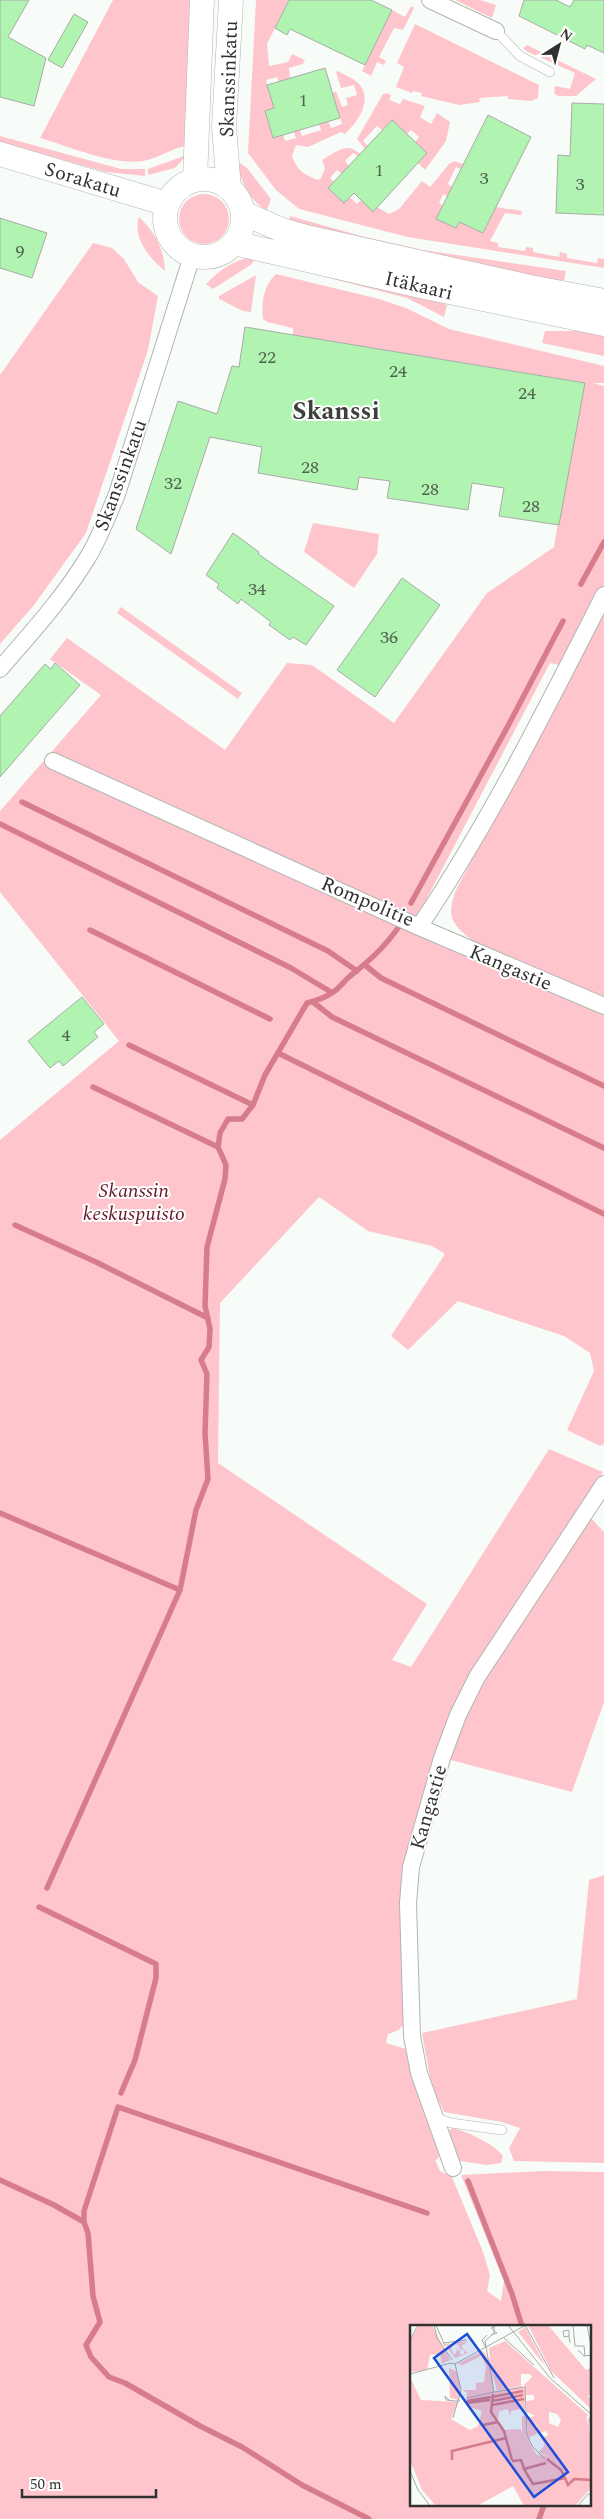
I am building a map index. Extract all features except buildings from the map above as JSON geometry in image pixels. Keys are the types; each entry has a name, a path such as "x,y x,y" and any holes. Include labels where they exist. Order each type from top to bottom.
{"street":[{"name":"Skanssinkatu","path":"195,180 202,0"},
{"name":"Skanssinkatu","path":"229,188 224,127 231,0"},
{"path":"430,0 496,31"},
{"name":"Sorakatu","path":"0,154 167,204"},
{"path":"195,180 213,180 229,188 238,199 243,213 242,229 234,243 228,250 212,257 192,256 179,250 168,237 164,221 167,204 178,188 195,180"},
{"name":"Itäkaari","path":"243,213 306,238 530,287 604,301"},
{"name":"Itäkaari","path":"234,243 425,287 604,324"},
{"name":"Skanssinkatu","path":"0,669 46,616 87,558 103,529 117,494 192,256"},
{"name":"Rompolitie","path":"53,761 419,926 451,880 562,678 604,595"},
{"name":"Kangastie","path":"419,926 604,1006"},
{"name":"Kangastie","path":"453,2168 419,2073 412,2036 408,1903 411,1867 442,1758 458,1715 477,1677 604,1484"}],"lane":[{"path":"496,31 520,56 550,72"},
{"path":"436,2118 452,2123 502,2130"}],"green space":[{"path":"113,0 196,0 191,145 178,148 149,160 131,162 105,158 40,138"},
{"path":"256,0 289,0 267,44 269,66 288,62 292,54 305,60 303,64 289,68 290,78 279,82 277,77 266,80 274,108 265,111 273,138 283,135 285,141 296,138 294,132 300,130 302,136 321,130 319,124 328,121 331,128 342,124 333,93 336,91 342,107 348,105 346,98 357,95 354,85 341,88 336,72 338,71 358,83 363,89 365,96 359,117 345,134 341,132 308,147 296,145 292,156 296,165 302,171 318,180 321,178 325,168 322,160 341,149 350,148 355,150 360,154 358,156 353,153 345,161 349,166 342,174 337,170 330,178 334,182 329,189 344,203 350,197 357,204 361,200 373,211 377,207 389,214 399,209 422,181 430,187 449,164 454,161 463,164 461,169 456,167 448,184 452,187 447,196 443,194 439,203 443,206 437,219 455,228 459,222 483,233 496,207 522,211 521,215 505,213 490,241 498,243 498,247 525,251 526,247 533,248 533,252 559,257 560,252 567,254 567,258 597,263 598,258 604,259 604,268 408,237 299,209 276,190 248,153"},
{"path":"455,0 480,0 496,5 492,18"},
{"path":"411,6 414,8 403,30 394,28 379,57 386,61 384,65 377,62 371,76 362,71 392,10 405,17"},
{"path":"415,24 539,85 538,98 531,101 508,99 508,96 479,98 480,102 459,105 421,96 422,93 413,91 412,93 396,87 404,67 397,63"},
{"path":"527,45 596,79 576,96 558,96 554,93 555,86 570,89 575,73 526,51 523,48"},
{"path":"383,94 391,95 389,100 400,104 403,99 425,106 420,117 431,124 437,113 450,122 446,141 425,170 418,163 427,153 415,142 419,137 411,130 407,134 392,120 382,130 377,126 363,141 368,146 365,149 357,139"},
{"path":"0,136 121,169 145,169 145,176 106,172 0,142"},
{"path":"187,155 175,168 148,175 148,169"},
{"path":"240,163 247,168 271,199 267,210 256,203 244,185 239,171 238,165"},
{"path":"199,194 209,194 222,201 229,214 229,224 222,237 209,244 199,244 190,240 183,233 179,224 179,214 183,205 190,198"},
{"path":"290,216 361,236 423,250 566,271 564,280 525,280 288,226"},
{"path":"139,217 158,241 163,255 165,271 148,254 140,240 137,225"},
{"path":"93,243 112,248 124,259 138,282 158,296 148,350 86,533 34,605 0,644 0,375"},
{"path":"253,257 255,258 252,264 213,289 206,284 227,266"},
{"path":"279,265 410,290 447,305 444,317 407,298"},
{"name":"Skanssin keskuspuisto","path":"276,274 379,299 406,308 449,329 604,366 604,383 593,383 604,386 604,997 472,940 459,929 452,918 451,912 457,888 574,668 550,663 427,898 423,933 604,1012 604,1444 600,1446 567,1430 594,1371 590,1353 564,1336 458,1301 408,1350 391,1336 445,1254 432,1246 368,1231 319,1197 220,1303 218,1463 427,1604 392,1660 411,1667 549,1449 603,1472 466,1681 424,1795 404,2024 399,2030 388,2034 386,2043 406,2049 411,2058 441,2150 438,2159 435,2160 440,2171 452,2177 483,2252 490,2275 487,2291 501,2301 504,2281 461,2175 543,2171 604,2172 604,2519 0,2519 0,1140 119,1041 0,892 0,811 101,695 50,659 67,638 225,750 287,663 312,665 394,723 487,593 554,547 581,382 293,335 293,328 267,322 263,319 262,306 264,294"},
{"path":"256,275 251,312 243,311 219,299 219,296"},
{"path":"545,331 577,331 604,335 604,356 542,343"},
{"path":"313,523 379,534 377,554 354,588 304,552"},
{"path":"121,607 242,693 238,699 117,613"},
{"path":"590,1517 604,1532 604,1702 572,1792 447,1759 487,1671"},
{"path":"604,1875 604,2163 514,2161 509,2148 520,2128 502,2122 444,2112 432,2088 422,2033 577,1999 589,1880"},
{"path":"452,2128 472,2135 494,2147 503,2156 501,2163 487,2165 460,2161 454,2154 447,2133"}],"waterway":[{"path":"581,584 604,542"},
{"path":"411,903 563,621"},
{"path":"22,802 328,951 357,971"},
{"path":"0,824 291,968 331,992"},
{"path":"47,1888 180,1590 196,1510 208,1479 205,1433 207,1374 201,1360 209,1347 210,1329 205,1306 207,1247 225,1179 226,1165 218,1147 220,1133 228,1119 242,1119 253,1105 265,1075 307,1003 321,999 338,989 387,943 398,928"},
{"path":"90,930 270,1019"},
{"path":"365,965 381,978 604,1086"},
{"path":"313,1002 332,1017 604,1148"},
{"path":"129,1045 253,1105"},
{"path":"278,1053 604,1214"},
{"path":"93,1087 218,1147"},
{"path":"15,1225 96,1262 208,1318"},
{"path":"0,1513 180,1590"},
{"path":"39,1907 156,1964 156,1978 135,2060 121,2093"},
{"path":"369,2519 302,2485 242,2447 200,2426 125,2383 109,2377 91,2357 86,2345 100,2322 93,2296 88,2233 84,2222 84,2211 118,2107 427,2213"},
{"path":"0,2180 54,2205 84,2222"},
{"path":"468,2181 512,2294 522,2325"},
{"path":"539,2519 544,2506"}],"district":[{"name":"Skanssi","path":"336,410"}]}
